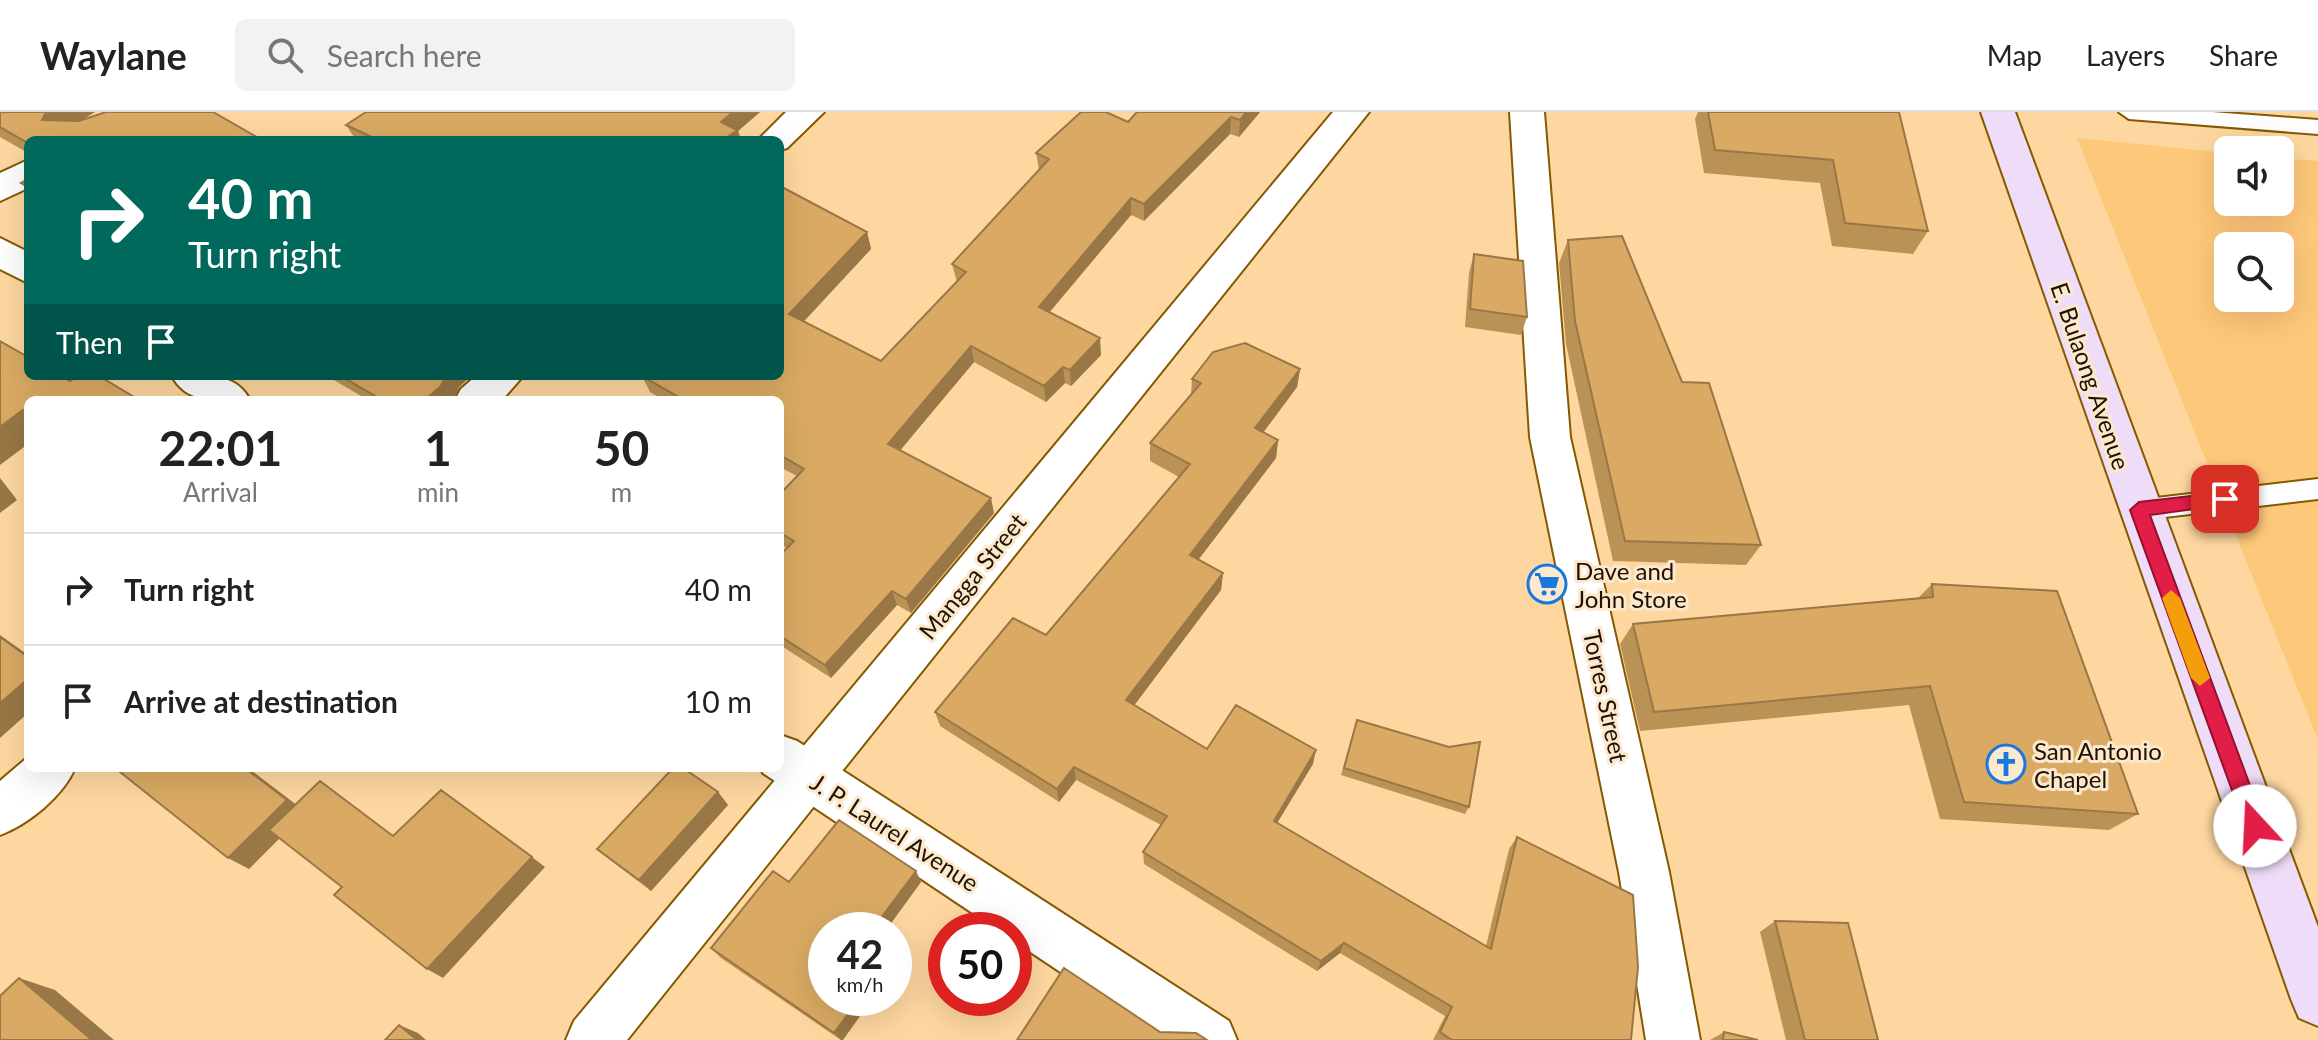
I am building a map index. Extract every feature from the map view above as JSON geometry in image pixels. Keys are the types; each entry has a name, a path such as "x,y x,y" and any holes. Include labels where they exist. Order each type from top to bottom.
{"main road":[{"name":"E. Bulaong Avenue","path":"1998,112 2139,510 2318,999"}],"street":[{"path":"780,136 807,112"},
{"name":"Mangga Street","path":"593,1040 794,766 1352,112"},
{"name":"Torres Street","path":"1527,112 1550,437 1644,872 1673,1040"},
{"path":"0,189 24,174"},
{"path":"0,251 24,267"},
{"path":"198,380 224,396"},
{"path":"480,396 498,380"},
{"name":"J. P. Laurel Avenue","path":"794,766 1210,1040"},
{"path":"0,812 46,772"}],"lane":[{"path":"2129,112 2318,127"},
{"path":"2139,510 2318,489"}],"shaded area":[{"path":"2077,138 2214,152 2214,216 2294,216 2294,159 2318,161 2318,740"}],"building":[{"path":"0,112 46,112 42,120 79,121 106,112 213,112 255,136 24,136 24,141 0,127"},
{"path":"366,112 733,112 721,122 737,130 729,136 369,136 346,125"},
{"path":"1081,112 1106,112 1128,122 1137,112 1246,112 1240,120 1231,117 1144,204 1131,198 1039,307 1100,338 1070,370 1063,367 1044,386 971,346 888,444 991,498 906,599 892,591 825,665 784,639 784,551 794,541 784,535 784,490 804,469 784,457 784,396 677,396 649,380 784,380 784,188 867,232 789,314 881,361 966,272 952,264 1049,159 1036,153"},
{"path":"1708,112 1899,112 1928,231 1845,223 1833,160 1715,150"},
{"path":"1622,236 1682,382 1709,383 1761,545 1625,541 1575,321 1568,240"},
{"path":"1474,254 1523,261 1527,317 1470,309"},
{"path":"0,341 24,355 24,380 106,380 132,396 24,396 24,410 0,427"},
{"path":"1245,343 1300,369 1255,428 1278,440 1190,555 1223,573 1126,700 1207,749 1236,705 1316,750 1274,821 1491,949 1517,837 1633,895 1638,967 1631,1040 1452,1040 1440,1032 1452,1007 1344,943 1321,961 1143,852 1167,816 1074,767 1057,789 935,712 1013,618 1046,635 1190,464 1150,443 1201,383 1192,379 1213,352"},
{"path":"348,380 443,380 430,396 375,396"},
{"path":"1932,584 2057,591 2138,814 1964,802 1930,686 1654,712 1633,624 1933,597"},
{"path":"0,637 24,654 24,682 0,703"},
{"path":"1357,720 1449,747 1480,742 1469,807 1344,768"},
{"path":"120,772 250,772 287,800 228,858"},
{"path":"669,772 689,772 718,792 639,880 597,849"},
{"path":"320,781 393,836 441,790 532,857 427,969 334,895 342,887 269,830"},
{"path":"839,820 916,871 885,912 808,912 808,1015 711,948 773,871 789,882"},
{"path":"1775,921 1848,923 1878,1040 1805,1040"},
{"path":"1064,968 1160,1032 1196,1033 1207,1040 1017,1040"},
{"path":"19,978 92,1040 0,1040 0,996"},
{"path":"809,1016 847,1016 834,1033"},
{"path":"399,1025 417,1040 385,1040"},
{"path":"1724,1032 1758,1040 1723,1040"}],"slow traffic":[{"path":"2171,598 2200,678"}],"place":[{"name":"Dave and John Store","path":"1547,584"},
{"name":"San Antonio Chapel","path":"2006,764"}],"route":[{"path":"2225,499 2139,510 2255,826"}]}
